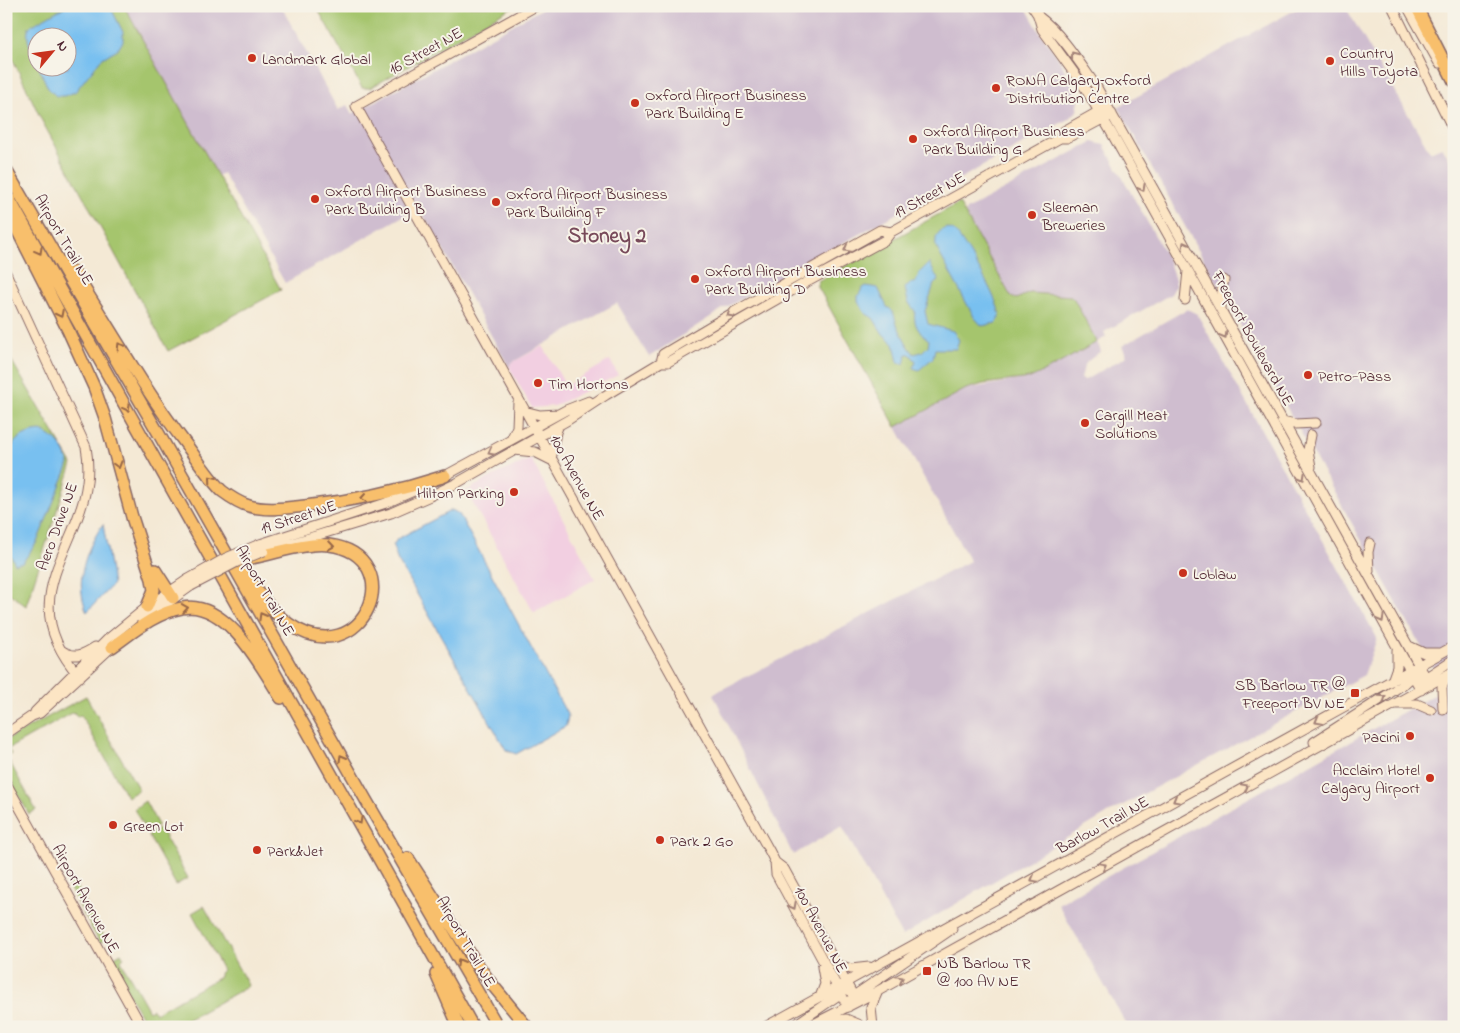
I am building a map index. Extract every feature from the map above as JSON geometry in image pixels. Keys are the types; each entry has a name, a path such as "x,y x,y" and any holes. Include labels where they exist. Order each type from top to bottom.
{"highway":[{"path":"1416,6 1454,81"},
{"path":"6,168 159,407 223,492 238,502 258,508 288,508 363,498 409,488 445,476"},
{"name":"Airport Trail NE","path":"6,168 366,800 499,1027"},
{"name":"Airport Trail NE","path":"6,193 473,1027"},
{"path":"6,208 68,330 94,387 105,418 132,517 145,551 159,579 171,595"},
{"path":"159,434 190,479 255,587 280,617 290,625 312,634 329,636 349,631 363,620 368,612 373,596 373,581 365,564 346,549 327,544 263,550 242,560"},
{"path":"145,551 154,590 147,607"},
{"path":"110,643 172,610 195,606 210,610 226,623 246,646 326,763"},
{"path":"366,800 408,858 490,982 528,1027"},
{"path":"394,884 459,1027"}],"street":[{"name":"16 Street NE","path":"356,106 536,6"},
{"name":"Freeport Boulevard NE","path":"1032,6 1038,16 1042,29 1085,88 1101,115 1421,690"},
{"path":"1392,6 1454,131"},
{"path":"1407,6 1454,89"},
{"name":"Freeport Boulevard NE","path":"1038,16 1048,23 1076,57 1096,86 1427,681"},
{"name":"100 Avenue NE","path":"356,106 518,402 775,862 784,869 855,999"},
{"name":"19 Street NE","path":"536,432 559,426 661,362 668,362 807,282 885,240 891,232 1060,138 1064,131 1110,110"},
{"path":"1185,300 1188,271"},
{"name":"Aero Drive NE","path":"6,273 82,433 89,459 89,477 84,499 50,586 48,596 48,616 52,633 59,648 78,675"},
{"path":"1221,309 1224,280"},
{"name":"19 Street NE","path":"6,734 32,716 36,709 78,675 147,607 171,595 226,558 263,550 353,525 408,506 457,483 536,432 560,414 606,395"},
{"path":"518,402 517,427 512,446 534,452 551,460 556,432 559,426"},
{"path":"524,411 540,415 560,414"},
{"path":"1282,421 1296,424 1316,423"},
{"path":"1311,435 1308,450 1312,474"},
{"name":"19 Street NE","path":"263,550 386,503 512,446"},
{"path":"1369,576 1368,552 1370,543"},
{"name":"19 Street NE","path":"189,583 242,560"},
{"name":"19 Street NE","path":"110,643 133,628 171,595"},
{"path":"59,648 70,655 80,655 110,643"},
{"path":"1408,646 1424,653 1442,652"},
{"name":"Barlow Trail NE","path":"846,983 1392,681 1411,674 1418,665 1454,646"},
{"path":"1392,681 1397,667 1396,647"},
{"path":"855,999 878,991 1421,690 1427,681 1454,659"},
{"path":"1427,681 1451,673"},
{"path":"1443,709 1442,687 1451,673"},
{"path":"1300,756 1314,742 1378,701 1411,674"},
{"path":"1396,704 1418,704 1431,710"},
{"name":"Airport Avenue NE","path":"6,783 142,1027"},
{"name":"100 Avenue NE","path":"775,862 776,874 848,1008"},
{"path":"811,1026 848,1008 855,999 992,902"},
{"path":"819,955 825,984 820,997"},
{"path":"836,964 851,969 879,964"},
{"path":"765,1027 820,997 846,990 846,983"},
{"path":"792,1027 839,991"},
{"path":"873,1027 870,1007 878,991"},
{"path":"811,1026 846,1019 858,1024"}],"shaded area":[{"path":"124,6 281,6 338,110 347,105 352,114 547,6 1025,6 1039,31 1058,58 1078,95 1079,101 1077,111 1070,118 721,310 649,357 617,303 511,363 509,367 419,207 285,283 223,173 218,176"},
{"path":"1302,6 1345,6 1430,152 1442,147 1454,167 1454,1027 1128,1027 1058,904 1445,689 1118,107"},
{"path":"1092,142 1104,145 1167,257 1175,279 1175,287 1171,294 1104,332 1106,337 1097,342 1101,351 1084,366 1081,379 1085,380 1127,356 1122,346 1187,309 1197,314 1377,638 1364,675 1110,812 902,936 842,826 793,855 713,694 970,561 896,427 966,389 1030,378 1071,296 1030,293 1016,299 1011,297 966,216 966,210"},
{"path":"543,346 566,386 610,360 618,375 554,406 532,408 509,367 511,363"},
{"path":"531,459 595,579 534,613 466,491 501,472"}],"green space":[{"path":"6,6 124,6 281,290 168,351 42,121 6,45"},
{"path":"316,6 514,6 370,88 362,88"},
{"path":"959,203 1011,297 1016,299 1030,293 1071,296 1097,342 1030,378 983,384 966,389 896,427 818,287 818,281"},
{"path":"6,351 72,464 26,606 6,591"},
{"path":"86,696 139,790 127,797 81,715 77,717 74,712 8,749 11,754 7,757 36,810 29,814 6,774 6,740"},
{"path":"145,801 158,825 146,831 134,809"},
{"path":"160,828 188,878 176,885 148,835"},
{"path":"71,877 106,939 100,943 65,880"},
{"path":"204,906 248,985 174,1027 147,1027 112,964 112,959 121,953 124,958 121,961 149,1011 153,1009 155,1013 220,977 219,973 223,970 192,913"}],"water":[{"path":"66,6 110,6 123,32 123,41 119,48 101,59 75,92 64,96 56,96 48,88 44,78 78,78 78,28 29,27"},
{"path":"946,228 953,230 957,234 989,286 1000,316 996,323 982,326 974,317 936,247 937,235"},
{"path":"929,263 939,281 934,284 925,311 928,324 953,331 959,340 956,349 935,349 933,358 919,370 913,368 916,361 910,354 907,354 904,364 898,362 894,344 883,334 873,318 865,313 858,302 858,296 866,286 878,288 887,307 893,313 909,348 914,354 922,352 928,346 929,340 917,327 915,311 908,302 905,288 910,283 915,283 920,272"},
{"path":"41,431 51,436 59,444 69,464 37,542 23,562 15,564 11,556 6,557 5,481 7,465 14,443 20,437"},
{"path":"452,510 459,514 568,716 566,726 516,754 506,750 397,559 393,546 397,539"},
{"path":"103,524 113,584 87,612 81,589 83,566 91,545"}],"place":[{"name":"Landmark Global","path":"252,58"},
{"name":"Country Hills Toyota","path":"1330,61"},
{"name":"RONA Calgary–Oxford Distribution Centre","path":"996,88"},
{"name":"Oxford Airport Business Park Building E","path":"635,103"},
{"name":"Oxford Airport Business Park Building G","path":"913,139"},
{"name":"Oxford Airport Business Park Building B","path":"315,199"},
{"name":"Oxford Airport Business Park Building F","path":"496,202"},
{"name":"Sleeman Breweries","path":"1032,215"},
{"name":"Oxford Airport Business Park Building D","path":"695,279"},
{"name":"Petro-Pass","path":"1308,375"},
{"name":"Tim Hortons","path":"538,383"},
{"name":"Cargill Meat Solutions","path":"1085,423"},
{"name":"Hilton Parking","path":"514,492"},
{"name":"Loblaw","path":"1183,573"},
{"name":"SB Barlow TR @ Freeport BV NE","path":"1355,693"},
{"name":"Pacini","path":"1410,736"},
{"name":"Acclaim Hotel Calgary Airport","path":"1430,778"},
{"name":"Green Lot","path":"113,825"},
{"name":"Park 2 Go","path":"660,840"},
{"name":"Park&Jet","path":"257,850"},
{"name":"NB Barlow TR @ 100 AV NE","path":"927,971"}],"district":[{"name":"Stoney 2","path":"607,235"}]}
